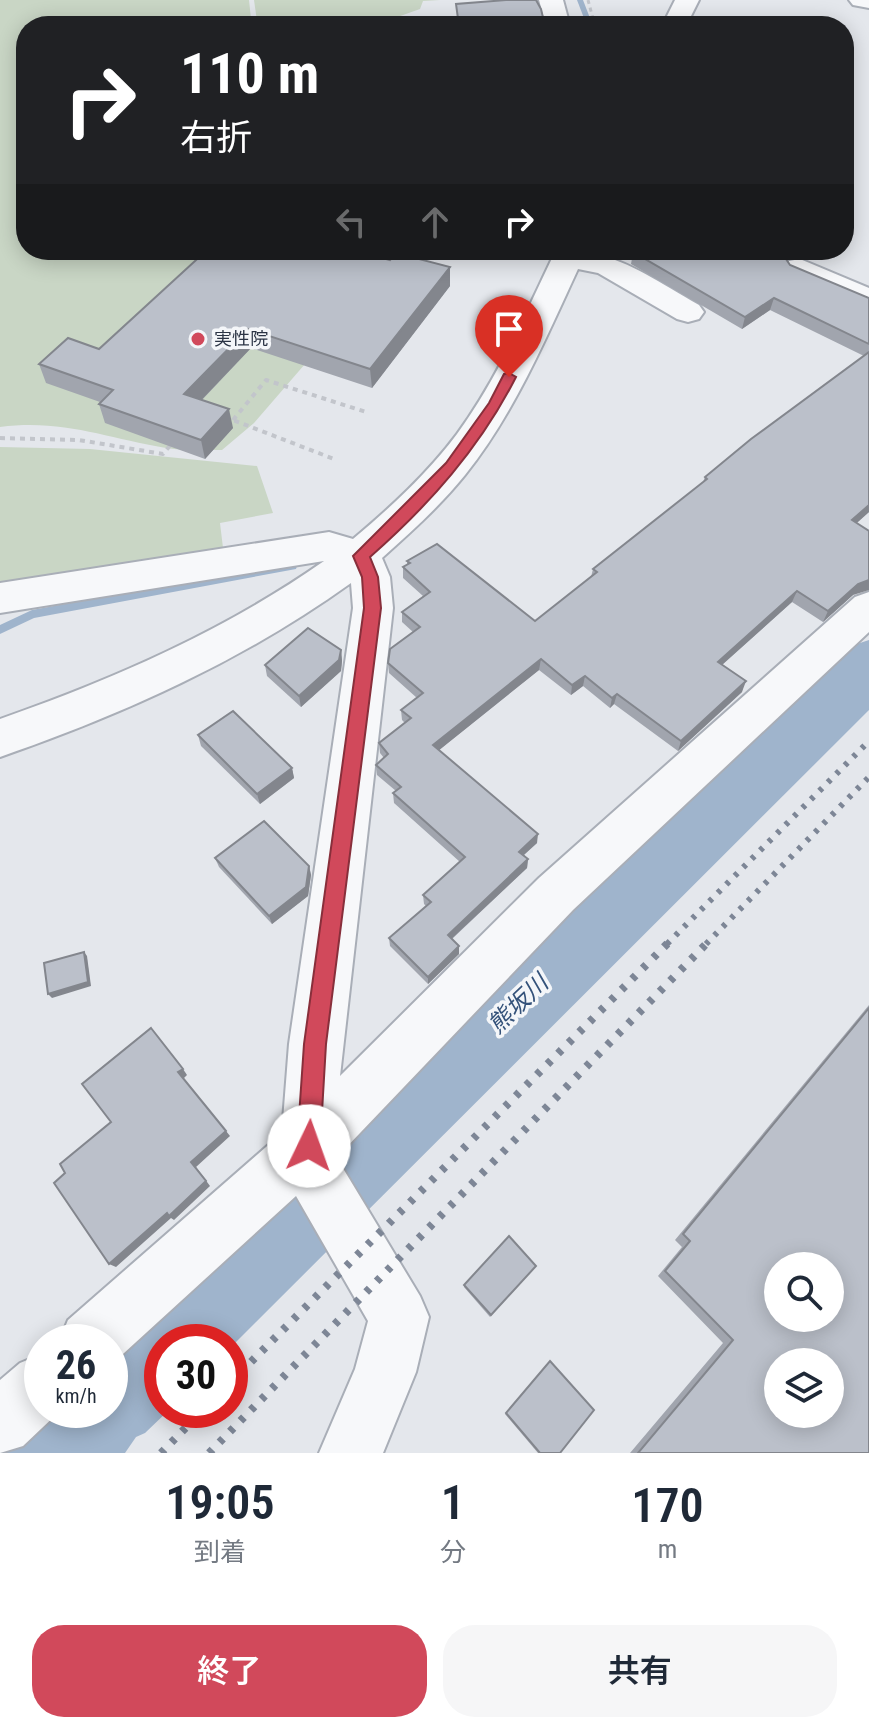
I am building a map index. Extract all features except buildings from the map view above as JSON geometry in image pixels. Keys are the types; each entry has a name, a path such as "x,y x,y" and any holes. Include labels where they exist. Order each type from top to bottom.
{"street":[{"path":"861,0 869,1"},
{"path":"0,738 191,661 294,601 361,556 402,520 451,467 481,424 524,351 566,260"},
{"path":"590,260 607,265 688,312"},
{"path":"800,268 869,300"},
{"path":"0,598 310,547 329,546 361,556 370,577 373,608 315,1044 319,1177 399,1317 385,1372 351,1453"},
{"path":"115,1324 319,1177 556,894 869,608"},
{"path":"0,1423 24,1401"}],"path":[{"path":"233,420 266,380 366,412"},
{"path":"222,416 334,459"},
{"path":"0,438 79,440 163,454 182,431"}],"green space":[{"path":"0,0 249,0 251,16 16,16 16,260 310,260 305,364 254,423 222,450 166,448 65,427 0,427"},
{"path":"254,0 440,0 423,1 420,9 400,16 256,16"},
{"path":"0,447 90,449 257,466 273,513 220,523 223,548 0,585"}],"waterway":[{"path":"580,0 586,16"},
{"path":"0,630 32,614 292,566"},
{"name":"熊坂川","path":"186,1324 869,667"},
{"name":"熊坂川","path":"128,1380 144,1365"},
{"name":"熊坂川","path":"53,1453 79,1428"}],"railway":[{"path":"667,944 869,741"},
{"path":"706,944 869,777"},
{"path":"248,1365 669,942"},
{"path":"209,1453 708,942"},
{"path":"161,1453 185,1428"}],"place":[{"name":"実性院","path":"198,339"}],"route":[{"path":"309,1146 315,1044 373,608 370,577 361,556 402,520 451,467 495,404 509,377"}]}
